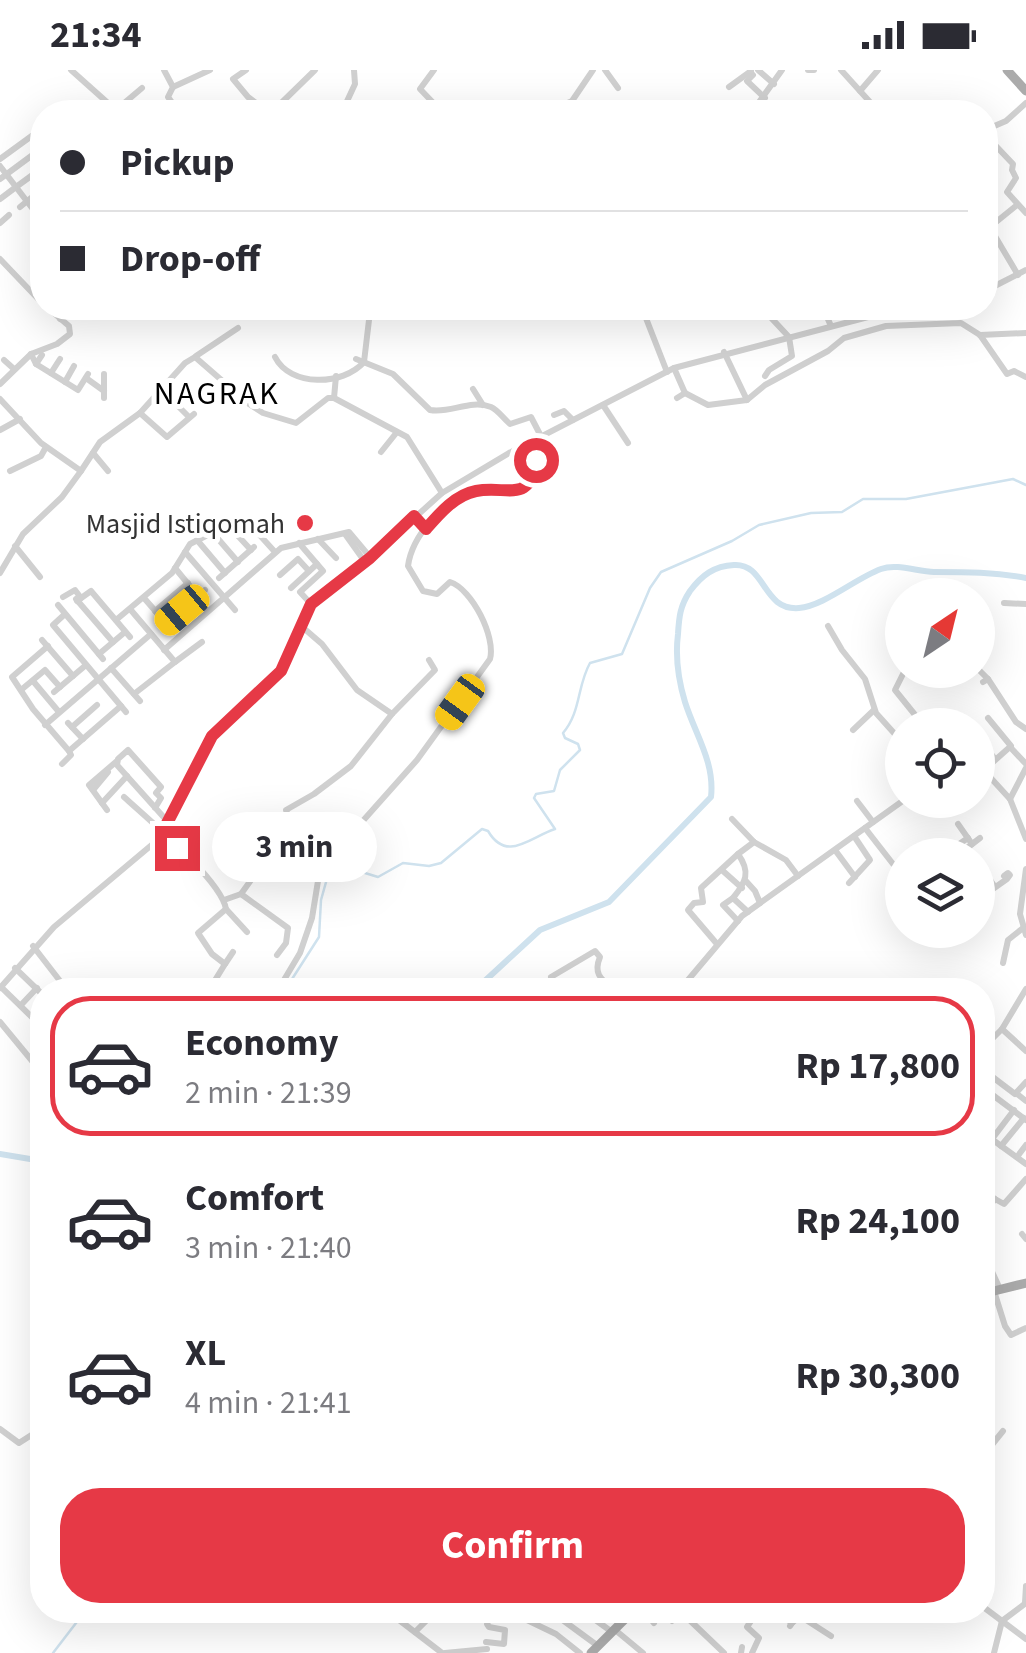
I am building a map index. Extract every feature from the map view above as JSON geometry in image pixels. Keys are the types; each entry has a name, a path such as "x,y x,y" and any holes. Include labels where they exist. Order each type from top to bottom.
{"main road":[{"path":"1013,72 1026,91"},
{"path":"997,1290 1026,1283"},
{"path":"595,1649 621,1623"}],"street":[{"path":"71,70 102,100"},
{"path":"164,70 173,87"},
{"path":"169,100 173,87 210,70"},
{"path":"226,70 252,100"},
{"path":"233,79 246,70"},
{"path":"290,100 315,70"},
{"path":"348,100 355,84 354,70"},
{"path":"433,100 420,89 434,70"},
{"path":"572,100 593,70"},
{"path":"605,70 618,88"},
{"path":"753,70 774,84"},
{"path":"730,87 753,70"},
{"path":"753,70 748,81 765,98 778,71"},
{"path":"841,70 868,100"},
{"path":"860,91 878,70"},
{"path":"127,100 142,88"},
{"path":"998,124 1026,103"},
{"path":"30,137 0,163 3,177 16,187 30,210"},
{"path":"998,149 1013,164 1016,178 1007,191 1026,213"},
{"path":"3,177 30,156"},
{"path":"0,198 30,177"},
{"path":"24,204 30,200"},
{"path":"998,220 1017,205"},
{"path":"0,223 9,216"},
{"path":"998,245 1018,275"},
{"path":"0,259 30,290"},
{"path":"998,285 1026,270"},
{"path":"0,384 31,354 68,336 70,328 62,320"},
{"path":"274,357 284,370 303,379 355,371 369,320"},
{"path":"648,320 685,393 708,405 747,400 765,384 828,351 844,338 902,324 961,322 980,335 1005,372 1014,371 1026,377"},
{"path":"765,376 774,366 791,359 790,337 774,320"},
{"path":"830,320 833,326"},
{"path":"30,1015 0,987 34,946 162,833 212,736 281,671 311,604 414,516 442,493 541,436 671,370 846,320"},
{"path":"0,572 26,530 62,497 100,442 140,413 195,357 238,328"},
{"path":"980,335 1026,333"},
{"path":"724,352 747,400"},
{"path":"31,354 36,364 78,390 87,376 104,394 104,374"},
{"path":"36,364 42,355"},
{"path":"195,357 249,404 289,422 298,422 328,398 334,398 398,432 409,440 442,493"},
{"path":"4,360 14,369"},
{"path":"51,373 60,360"},
{"path":"285,978 300,953 312,918 318,880 329,859 416,760 490,659 492,639 461,587 450,582 437,594 430,594 410,572 410,555 445,508 474,491 511,491 531,483 544,442 531,417 510,424 496,409 484,406 430,410 393,374 360,360"},
{"path":"64,382 74,366"},
{"path":"334,398 336,376"},
{"path":"140,413 166,437 192,416 161,389"},
{"path":"473,390 484,406"},
{"path":"677,398 685,393"},
{"path":"0,400 46,447 81,472"},
{"path":"603,405 628,443"},
{"path":"554,415 564,410 573,420"},
{"path":"0,430 20,418"},
{"path":"381,452 398,432"},
{"path":"10,471 41,456 46,447"},
{"path":"92,452 108,471"},
{"path":"414,516 426,529"},
{"path":"116,620 175,568 197,540 228,525 246,518 275,553"},
{"path":"197,540 222,575 252,549 228,525"},
{"path":"213,533 238,562"},
{"path":"164,650 284,546 344,533 367,560"},
{"path":"318,538 336,558"},
{"path":"298,544 323,571 300,592 311,604"},
{"path":"16,546 40,577"},
{"path":"184,552 235,610"},
{"path":"280,576 292,564 306,574"},
{"path":"290,588 317,564"},
{"path":"144,598 168,626 202,593 175,568"},
{"path":"155,610 188,583"},
{"path":"64,597 75,590 113,642"},
{"path":"58,605 101,657 113,642 128,635 91,591 78,599"},
{"path":"1004,603 1026,604"},
{"path":"130,609 175,662"},
{"path":"66,614 54,625 124,709 108,717 69,751"},
{"path":"300,625 322,644 340,672 358,690 392,714"},
{"path":"828,626 862,674 873,696 874,710 885,723"},
{"path":"46,725 151,634"},
{"path":"111,668 137,698 202,642"},
{"path":"62,764 71,755 69,751 12,676 45,643 73,676"},
{"path":"329,859 291,824 286,810 351,766 392,714 436,670 429,660"},
{"path":"21,690 45,670 57,690 86,665"},
{"path":"33,681 60,712"},
{"path":"896,688 910,708"},
{"path":"991,688 1017,724 1026,729"},
{"path":"83,739 70,725 95,703 108,717"},
{"path":"852,730 874,710"},
{"path":"995,727 1026,766 1010,799"},
{"path":"995,758 1010,747"},
{"path":"127,776 105,807 88,784 130,750 161,787 156,792 161,798 155,808"},
{"path":"117,762 168,822"},
{"path":"995,782 1010,799 1026,839"},
{"path":"124,796 201,870 247,932"},
{"path":"857,801 873,822"},
{"path":"1016,815 1026,812"},
{"path":"693,978 717,944 748,912 885,813"},
{"path":"732,819 754,842 786,860 798,876"},
{"path":"958,824 966,838"},
{"path":"865,828 885,854"},
{"path":"835,850 852,880 870,860 854,836"},
{"path":"224,964 212,954 198,932 241,894 266,858 307,841"},
{"path":"717,944 688,910 694,903 702,902 702,888 754,842"},
{"path":"738,854 744,864 744,884 723,905 738,921"},
{"path":"723,870 755,890 760,904"},
{"path":"995,885 1008,876 1024,879 1024,931 1008,940 1003,964"},
{"path":"241,894 288,928 288,938 278,955"},
{"path":"733,898 748,912"},
{"path":"34,946 57,978"},
{"path":"551,977 594,951 600,957 596,968 600,978"},
{"path":"216,978 233,952"},
{"path":"15,968 30,982"},
{"path":"995,1036 1026,988"},
{"path":"20,1005 30,998"},
{"path":"0,1022 30,1058"},
{"path":"1002,1030 1026,1051"},
{"path":"995,1077 1026,1098"},
{"path":"1017,1091 1024,1081"},
{"path":"995,1096 1025,1119 1001,1146"},
{"path":"995,1135 1014,1110"},
{"path":"995,1141 1026,1164"},
{"path":"1017,1157 1026,1145"},
{"path":"995,1199 1004,1204 1026,1179"},
{"path":"995,1285 1011,1335 1026,1328"},
{"path":"0,1429 20,1443 30,1436"},
{"path":"995,1441 1003,1431"},
{"path":"994,1653 1002,1622 1025,1603 1026,1586"},
{"path":"995,1617 1026,1639"},
{"path":"403,1623 444,1653 504,1644 505,1630 489,1627 488,1623"},
{"path":"415,1632 424,1623"},
{"path":"539,1623 580,1653"},
{"path":"564,1623 595,1649"},
{"path":"606,1623 616,1628"},
{"path":"613,1623 633,1650 643,1653"},
{"path":"687,1623 724,1653"},
{"path":"750,1623 747,1627 759,1638 752,1653"},
{"path":"811,1623 831,1636"}],"waterway":[{"path":"293,978 319,937 321,900 328,875 344,859 357,858 365,873 378,877 403,863 441,863 482,829 511,847 555,829 534,798 536,794 554,791 560,770 580,750 563,733 573,716 590,663 622,654 650,588 661,572 759,525 811,513 842,512 863,499 906,499 1013,479 1026,485"},
{"path":"488,978 540,930 609,902 711,797 710,772 685,702 677,660 682,607 704,576 720,567 744,566 778,602 799,608 819,602 887,567 1026,578"},
{"path":"0,1154 30,1159"},
{"path":"53,1653 76,1623"}],"place":[{"name":"Masjid Istiqomah","path":"305,523"}],"district":[{"name":"NAGRAK","path":"217,393"}],"route":[{"path":"177,848 162,833 200,755 215,732 281,671 311,604 370,558 414,516 426,529 445,508 474,491 525,487 531,483 536,460"}]}
